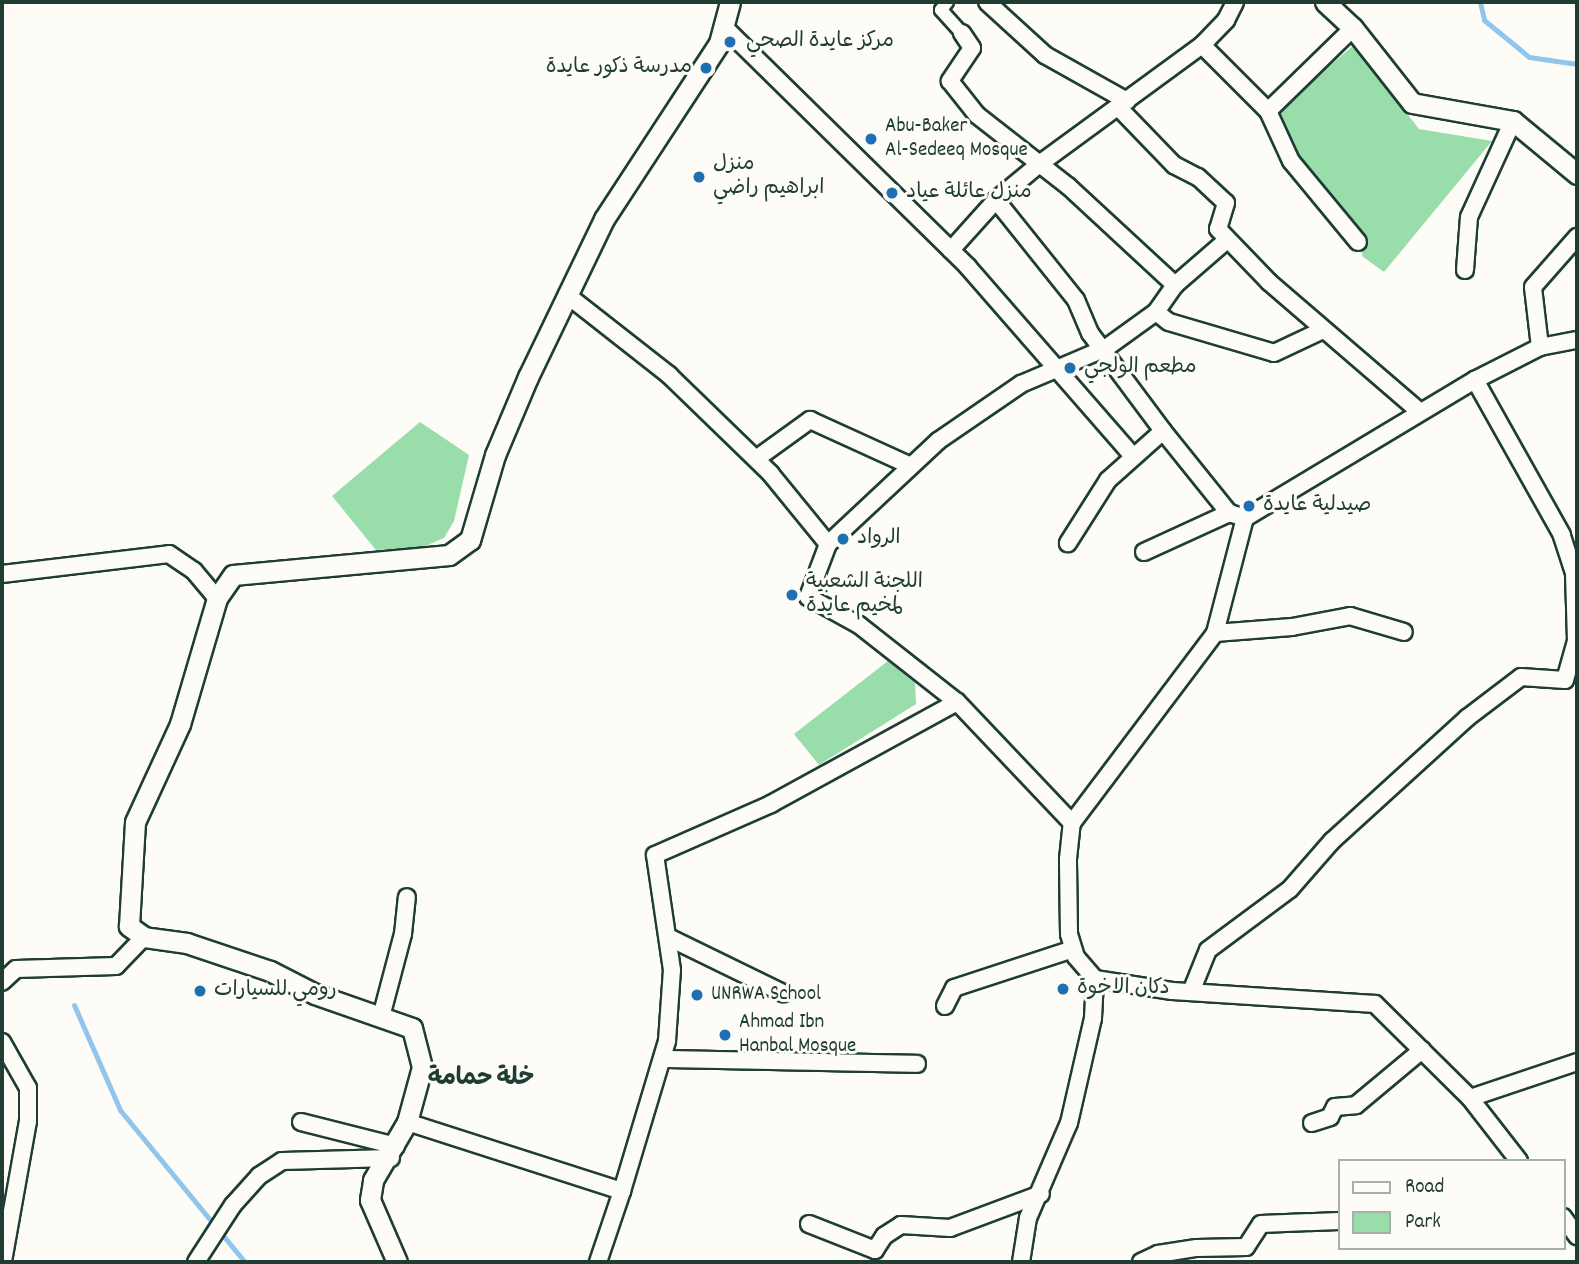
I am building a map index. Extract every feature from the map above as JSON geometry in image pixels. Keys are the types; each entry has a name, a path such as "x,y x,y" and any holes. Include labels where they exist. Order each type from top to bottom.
{"street":[{"path":"397,1262 370,1200 373,1181 393,1152 408,1122 422,1066 412,1028 270,971 187,943 144,937 129,926 135,822 180,724 216,598 233,575 449,555 470,540 495,455 567,295 604,219 719,43 730,2"},
{"path":"947,2 941,10 972,48 950,81 977,116 1068,186 1175,285"},
{"path":"951,250 996,200 1038,165 1202,45 1226,20 1235,2"},
{"path":"1325,2 1353,28 1412,103 1513,121 1577,174"},
{"path":"991,3 1045,55 1122,104 1174,165 1198,177 1226,203 1218,229 1227,240 1323,331 1418,410"},
{"path":"723,26 951,250 1058,367 1132,455"},
{"path":"1268,111 1353,28"},
{"path":"1202,45 1268,111 1291,161 1359,242"},
{"path":"1465,270 1469,217 1513,121"},
{"path":"996,200 1076,300 1090,333 1106,348 1163,431 1237,516"},
{"path":"1540,347 1533,286 1577,237"},
{"path":"1072,823 957,702 859,625 808,597 828,544 938,440 1021,384 1106,348 1156,312 1175,285 1227,240"},
{"path":"567,295 669,375 756,459 828,544"},
{"path":"1156,312 1169,322 1274,354 1323,331"},
{"path":"1144,552 1237,516 1418,410 1540,347 1577,340"},
{"path":"1191,992 1208,950 1290,889 1332,841 1466,718 1521,677 1566,680 1576,641 1574,573 1562,536 1475,380"},
{"path":"756,459 810,420 911,466"},
{"path":"1068,543 1108,480 1132,455 1163,431"},
{"path":"1021,1262 1028,1218 1041,1194 1069,1123 1093,1018 1095,979 1073,950 1066,904 1072,823 1215,633 1237,516"},
{"path":"2,574 169,554 194,571 216,598"},
{"path":"1215,633 1292,627 1350,616 1404,632"},
{"path":"598,1262 662,1059 672,970 670,938 655,855 771,804 957,702"},
{"path":"381,1017 403,934 407,897"},
{"path":"2,979 16,969 116,966 144,937"},
{"path":"670,938 783,993"},
{"path":"945,1006 954,988 1073,950"},
{"path":"1095,979 1191,992 1375,1004 1470,1098 1518,1159"},
{"path":"2,1042 27,1088 28,1121 3,1262"},
{"path":"1312,1123 1330,1117 1335,1107 1356,1105 1422,1050"},
{"path":"662,1059 917,1063"},
{"path":"1470,1098 1577,1062"},
{"path":"301,1122 393,1152"},
{"path":"408,1122 622,1191"},
{"path":"196,1262 233,1205 259,1176 282,1161 393,1152"},
{"path":"809,1224 875,1250 884,1237 901,1225 950,1228 1041,1194"},
{"path":"1565,1220 1577,1236"},
{"path":"1140,1262 1184,1250 1246,1247 1261,1224 1338,1221"}],"green space":[{"path":"1354,45 1419,129 1492,141 1384,272 1362,256 1363,242 1292,156 1276,111"},
{"path":"420,422 469,455 454,521 444,538 423,547 376,550 332,496"},
{"path":"888,661 915,683 916,704 819,765 794,734"}],"waterway":[{"path":"1480,2 1484,20 1529,57 1577,64"},
{"path":"74,1005 120,1110 245,1262"}],"place":[{"name":"مركز عايدة الصحي","path":"730,42"},
{"name":"مدرسة ذكور عايدة","path":"706,68"},
{"name":"Abu-Baker Al-Sedeeq Mosque","path":"871,139"},
{"name":"منزل ابراهيم راضي","path":"699,177"},
{"name":"منزل عائلة عياد","path":"892,193"},
{"name":"مطعم الولجي","path":"1070,368"},
{"name":"صيدلية عايدة","path":"1249,506"},
{"name":"الرواد","path":"843,539"},
{"name":"اللجنة الشعبية لمخيم عايدة","path":"792,595"},
{"name":"دكان الاخوة","path":"1063,989"},
{"name":"رومي للسيارات","path":"200,991"},
{"name":"UNRWA School","path":"697,995"},
{"name":"Ahmad Ibn Hanbal Mosque","path":"725,1035"}],"district":[{"name":"خلة حمامة","path":"481,1080"}]}
